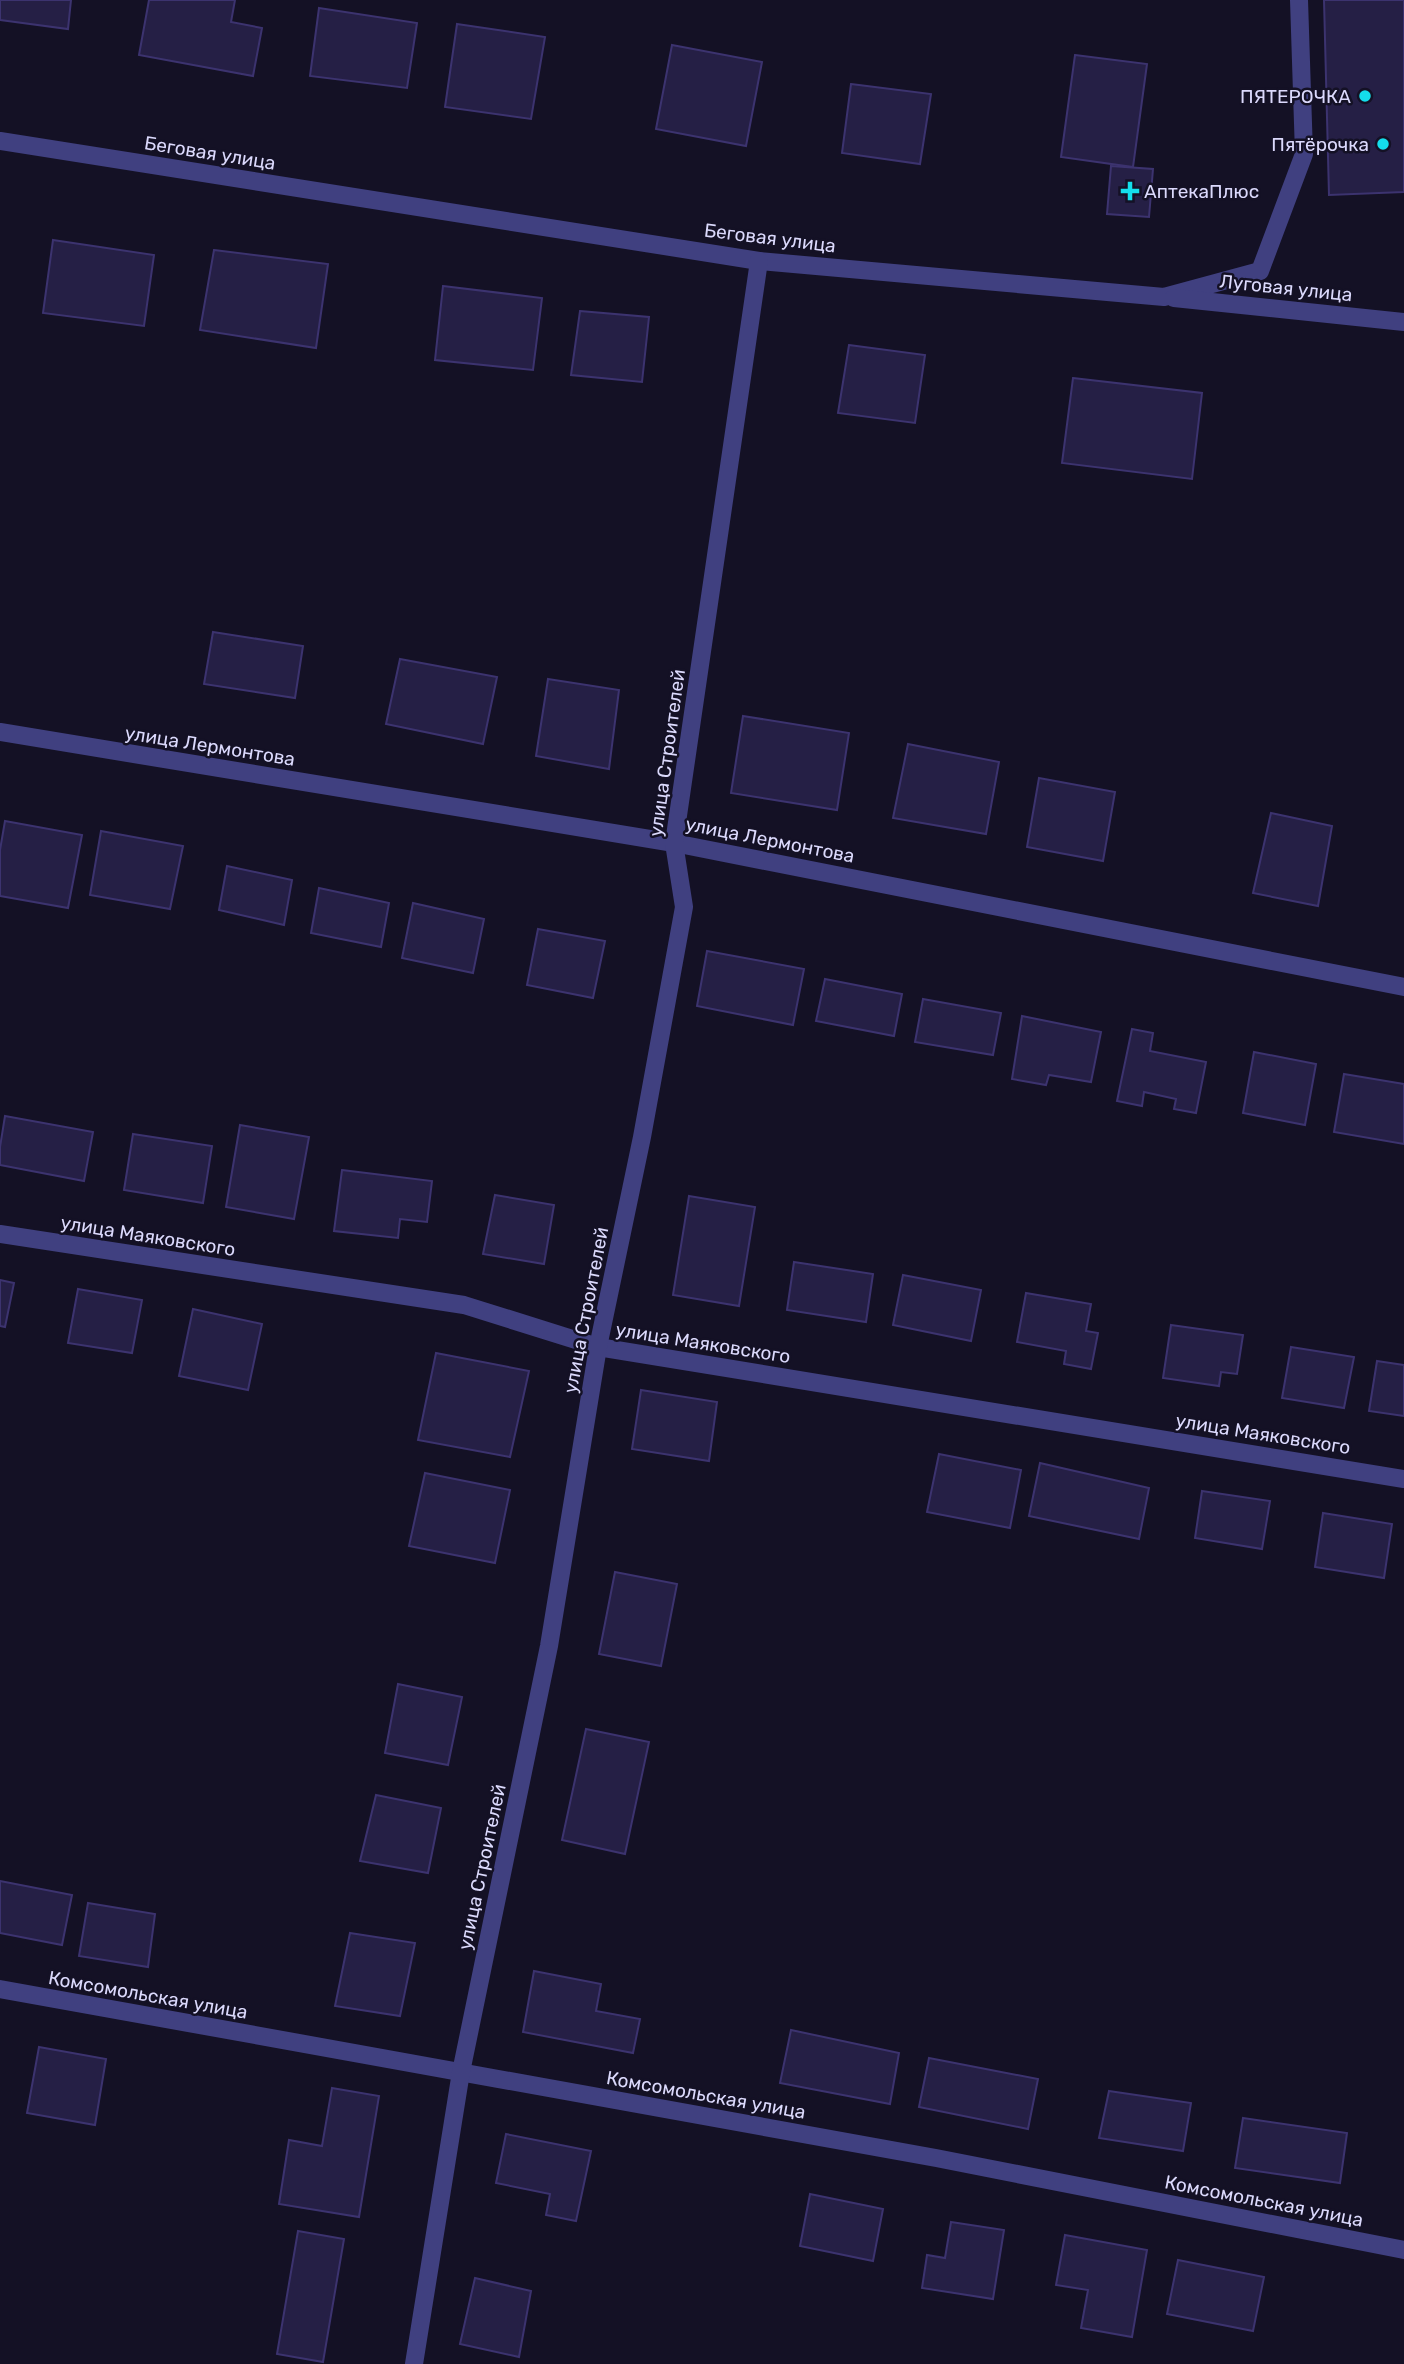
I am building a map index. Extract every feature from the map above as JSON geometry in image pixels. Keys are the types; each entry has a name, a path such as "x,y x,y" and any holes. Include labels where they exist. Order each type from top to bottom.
{"street":[{"name":"Беговая улица","path":"0,141 760,261 1164,297 1260,271 1304,154 1299,0"},
{"name":"улица Строителей","path":"414,2364 461,2073 549,1646 598,1347 642,1136 684,907 674,843 760,261"},
{"name":"Луговая улица","path":"1164,297 1404,322"},
{"name":"улица Лермонтова","path":"0,732 674,843 1404,986"},
{"name":"улица Маяковского","path":"0,1234 464,1305 598,1347 1404,1479"},
{"name":"Комсомольская улица","path":"0,1989 936,2158 1404,2250"}],"building":[{"path":"0,0 71,0 68,29 0,20"},
{"path":"149,0 235,0 231,22 262,28 253,76 139,55"},
{"name":"ПЯТЕРОЧКА","path":"1324,0 1404,0 1404,192 1329,195"},
{"path":"319,8 417,23 407,88 310,76"},
{"path":"457,24 545,37 531,119 445,107"},
{"path":"672,45 762,62 746,146 656,129"},
{"path":"1075,55 1147,64 1133,167 1061,157"},
{"path":"851,84 931,94 920,164 842,153"},
{"name":"АптекаПлюс","path":"1111,166 1153,169 1149,217 1107,214"},
{"path":"53,240 154,255 144,326 43,313"},
{"path":"214,250 328,264 316,348 200,330"},
{"path":"443,286 542,298 533,370 435,360"},
{"path":"580,311 649,317 642,382 571,375"},
{"path":"849,345 925,355 915,423 838,413"},
{"path":"1073,378 1202,393 1192,479 1062,463"},
{"path":"213,632 303,646 295,698 204,684"},
{"path":"400,659 497,677 483,744 386,724"},
{"path":"548,679 619,690 609,769 536,756"},
{"path":"743,716 849,733 837,810 731,793"},
{"path":"908,744 999,762 986,834 893,818"},
{"path":"1039,778 1115,792 1103,861 1027,847"},
{"path":"1271,813 1332,826 1318,906 1253,893"},
{"path":"5,821 82,835 68,908 0,896 0,850"},
{"path":"101,831 183,846 170,909 90,895"},
{"path":"227,866 292,880 284,925 219,910"},
{"path":"319,888 389,903 381,947 311,933"},
{"path":"413,903 484,919 473,973 402,958"},
{"path":"538,929 605,941 593,998 527,985"},
{"path":"707,951 804,969 793,1025 697,1006"},
{"path":"825,979 902,994 894,1036 816,1021"},
{"path":"923,999 1001,1013 993,1055 915,1042"},
{"path":"1022,1016 1101,1032 1091,1082 1049,1075 1046,1085 1012,1079"},
{"path":"1132,1029 1153,1033 1150,1051 1206,1062 1196,1113 1174,1109 1176,1099 1144,1092 1142,1106 1117,1101"},
{"path":"1254,1052 1316,1064 1305,1125 1243,1113"},
{"path":"1344,1074 1404,1084 1404,1144 1334,1132"},
{"path":"5,1116 93,1132 84,1181 0,1165"},
{"path":"240,1125 309,1137 294,1219 226,1207"},
{"path":"133,1134 212,1146 203,1203 124,1190"},
{"path":"342,1170 432,1181 427,1222 400,1219 398,1238 334,1231"},
{"path":"495,1195 554,1205 544,1264 483,1254"},
{"path":"689,1196 755,1207 739,1306 673,1295"},
{"path":"794,1262 873,1274 866,1322 787,1310"},
{"path":"903,1275 981,1290 971,1341 893,1325"},
{"path":"0,1280 14,1283 5,1327 0,1326"},
{"path":"78,1289 142,1300 132,1353 68,1343"},
{"path":"1026,1293 1091,1304 1086,1331 1098,1333 1091,1369 1064,1364 1066,1351 1017,1342"},
{"path":"193,1309 262,1324 248,1390 179,1376"},
{"path":"1171,1325 1243,1335 1237,1374 1221,1372 1219,1386 1163,1378"},
{"path":"1291,1347 1354,1357 1344,1408 1282,1398"},
{"path":"436,1353 529,1371 510,1457 418,1440"},
{"path":"1377,1361 1404,1365 1404,1416 1369,1411"},
{"path":"641,1390 717,1402 709,1461 632,1449"},
{"path":"939,1454 1021,1470 1010,1528 927,1512"},
{"path":"1040,1463 1149,1488 1139,1539 1029,1516"},
{"path":"425,1473 510,1490 495,1563 409,1546"},
{"path":"1202,1491 1270,1501 1262,1549 1195,1538"},
{"path":"1323,1513 1392,1524 1384,1578 1315,1567"},
{"path":"615,1572 677,1584 661,1666 599,1654"},
{"path":"398,1684 462,1697 448,1765 385,1753"},
{"path":"586,1729 649,1742 625,1854 562,1840"},
{"path":"376,1795 441,1808 428,1873 360,1861"},
{"path":"0,1881 72,1895 62,1945 0,1933"},
{"path":"88,1903 155,1914 148,1967 79,1956"},
{"path":"350,1933 415,1943 400,2016 335,2006"},
{"path":"534,1971 601,1984 596,2011 640,2019 633,2053 523,2032"},
{"path":"791,2030 899,2053 890,2104 780,2083"},
{"path":"39,2047 106,2059 95,2125 27,2113"},
{"path":"929,2058 1038,2079 1028,2129 919,2107"},
{"path":"332,2088 379,2096 359,2217 279,2204 289,2140 322,2146"},
{"path":"1109,2091 1191,2103 1183,2151 1099,2138"},
{"path":"1243,2118 1347,2133 1340,2183 1235,2168"},
{"path":"506,2134 591,2151 576,2221 546,2215 550,2194 496,2183"},
{"path":"810,2194 883,2209 873,2261 800,2246"},
{"path":"951,2222 1004,2230 993,2299 922,2288 927,2255 945,2258"},
{"path":"298,2231 344,2239 323,2362 277,2354"},
{"path":"1065,2235 1147,2250 1132,2337 1081,2328 1088,2290 1056,2285"},
{"path":"1178,2260 1264,2277 1253,2331 1167,2314"},
{"path":"475,2278 531,2291 519,2357 460,2344"}],"place":[{"name":"ПЯТЕРОЧКА","path":"1365,96"},
{"name":"Пятёрочка","path":"1383,144"},
{"name":"АптекаПлюс","path":"1130,191"}]}
